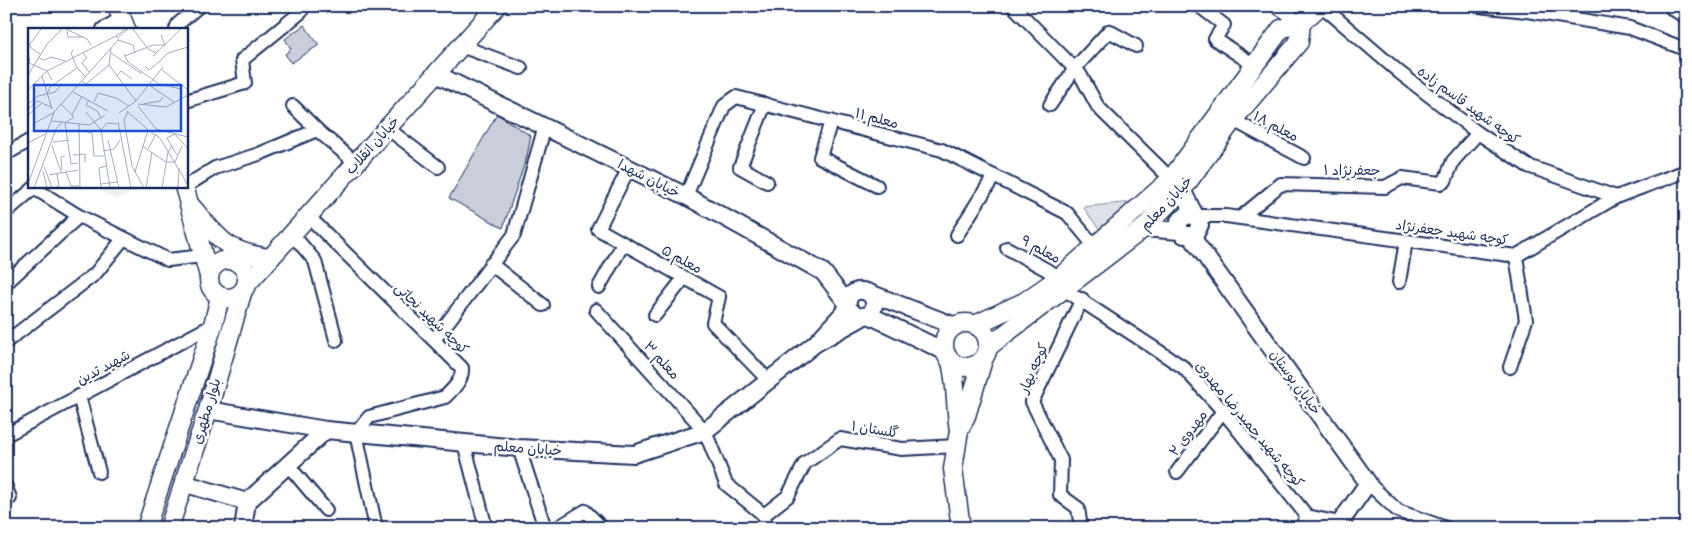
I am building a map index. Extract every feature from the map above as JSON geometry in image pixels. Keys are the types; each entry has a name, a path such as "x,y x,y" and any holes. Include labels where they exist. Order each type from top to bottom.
{"main road":[{"name":"خیابان انقلاب","path":"244,288 497,6"},
{"name":"خیابان معلم","path":"975,325 1062,283 1144,228 1177,184 1254,65 1281,29 1301,23 1321,6"},
{"name":"خیابان معلم","path":"986,353 1062,283 1095,247 1177,184 1234,120 1299,42 1301,23"},
{"path":"186,188 211,289 220,297 232,298 244,288 244,268 229,260 214,266 209,276"},
{"path":"190,205 230,248 250,255 270,258"},
{"name":"بلوار مطهری","path":"169,528 208,410 244,288"},
{"name":"بلوار مطهری","path":"146,528 213,326 220,297"},
{"path":"957,438 986,353 985,334 975,325 961,324 955,326 944,339 956,383 957,438 953,469 960,528"},
{"path":"948,356 964,368 971,367 986,353"}],"street":[{"path":"176,28 178,24 199,6"},
{"path":"1013,6 1075,68 1098,107 1177,184"},
{"path":"1199,6 1224,25 1215,40 1254,65"},
{"path":"1276,6 1301,23"},
{"name":"کوچه شهید قاسم زاده","path":"1321,6 1400,73 1478,133 1528,166 1616,197"},
{"path":"1478,6 1526,11 1630,28 1685,49 1686,46"},
{"path":"1672,6 1686,15"},
{"path":"188,100 245,83 242,60 301,12"},
{"path":"105,28 122,18"},
{"path":"1050,105 1075,68 1109,31 1136,46"},
{"path":"461,46 520,68"},
{"name":"خیابان شهدا","path":"436,74 686,196 823,272 856,311"},
{"name":"معلم ۱۱","path":"686,196 724,106 736,97 942,150 1067,213 1095,247"},
{"path":"765,104 740,167 767,182"},
{"path":"293,106 317,130 356,163"},
{"name":"معلم ۱۸","path":"1234,120 1304,158"},
{"path":"831,121 820,157 877,186"},
{"path":"434,340 514,235 545,126"},
{"path":"387,128 438,167"},
{"path":"188,184 214,168 259,154 317,130"},
{"name":"جعفرنژاد ۱","path":"1240,218 1281,184 1385,186 1402,178 1445,182 1453,161 1478,133"},
{"path":"6,154 28,142"},
{"name":"معلم ۵","path":"629,168 598,229 719,297 714,323 769,381"},
{"name":"کوچه شهید جعفرنژاد","path":"1191,228 1226,216 1516,256 1616,197 1686,171"},
{"path":"957,235 994,176"},
{"name":"خیابان بوستان","path":"1177,184 1191,228 1368,483"},
{"path":"6,212 34,188 79,216 168,260 203,256"},
{"path":"6,283 79,216"},
{"name":"کوچه شهید نجاتی","path":"308,216 407,316 462,368 462,376 454,390 438,400 369,416 356,433"},
{"path":"1144,228 1191,228"},
{"path":"292,234 315,261 336,340"},
{"path":"6,342 95,274 123,239"},
{"path":"1399,282 1406,240"},
{"path":"599,287 623,244"},
{"name":"معلم ۹","path":"1007,248 1062,283"},
{"path":"1510,367 1526,320 1516,256"},
{"path":"491,264 543,305"},
{"path":"656,315 684,278"},
{"name":"کوچه شهید حمیدرضا مهدوی","path":"1062,283 1082,299 1183,368 1223,411 1304,522"},
{"name":"خیابان معلم","path":"208,410 326,430 519,448 634,454 705,431 856,311 854,292 867,292"},
{"path":"856,311 875,303 867,292"},
{"path":"867,292 955,326"},
{"name":"کوچه بهار","path":"1081,528 1078,508 1060,495 1061,460 1032,402 1082,299"},
{"name":"معلم ۳","path":"596,310 705,431"},
{"path":"856,311 948,356"},
{"name":"شهید تدین","path":"6,435 213,326"},
{"path":"79,396 99,472"},
{"name":"مهدوی ۲","path":"1177,472 1223,411"},
{"path":"243,528 247,502 326,430"},
{"path":"705,431 726,484 765,521"},
{"path":"356,433 376,528"},
{"name":"گلستان ۱","path":"765,521 788,496 805,463 840,439 902,449 957,438"},
{"path":"464,443 486,528"},
{"path":"519,448 546,528"},
{"path":"288,465 326,510"},
{"path":"183,483 247,502"},
{"path":"1304,522 1342,526 1368,483 1398,511 1446,528"},
{"path":"557,528 585,511 602,528"}],"shaded area":[{"path":"96,188 143,188 116,200"},
{"path":"1132,202 1099,229 1083,207"}],"building":[{"path":"304,25 319,45 291,63 285,54 291,49 285,39"},
{"path":"497,114 531,136 527,156 503,228 449,198"}]}
